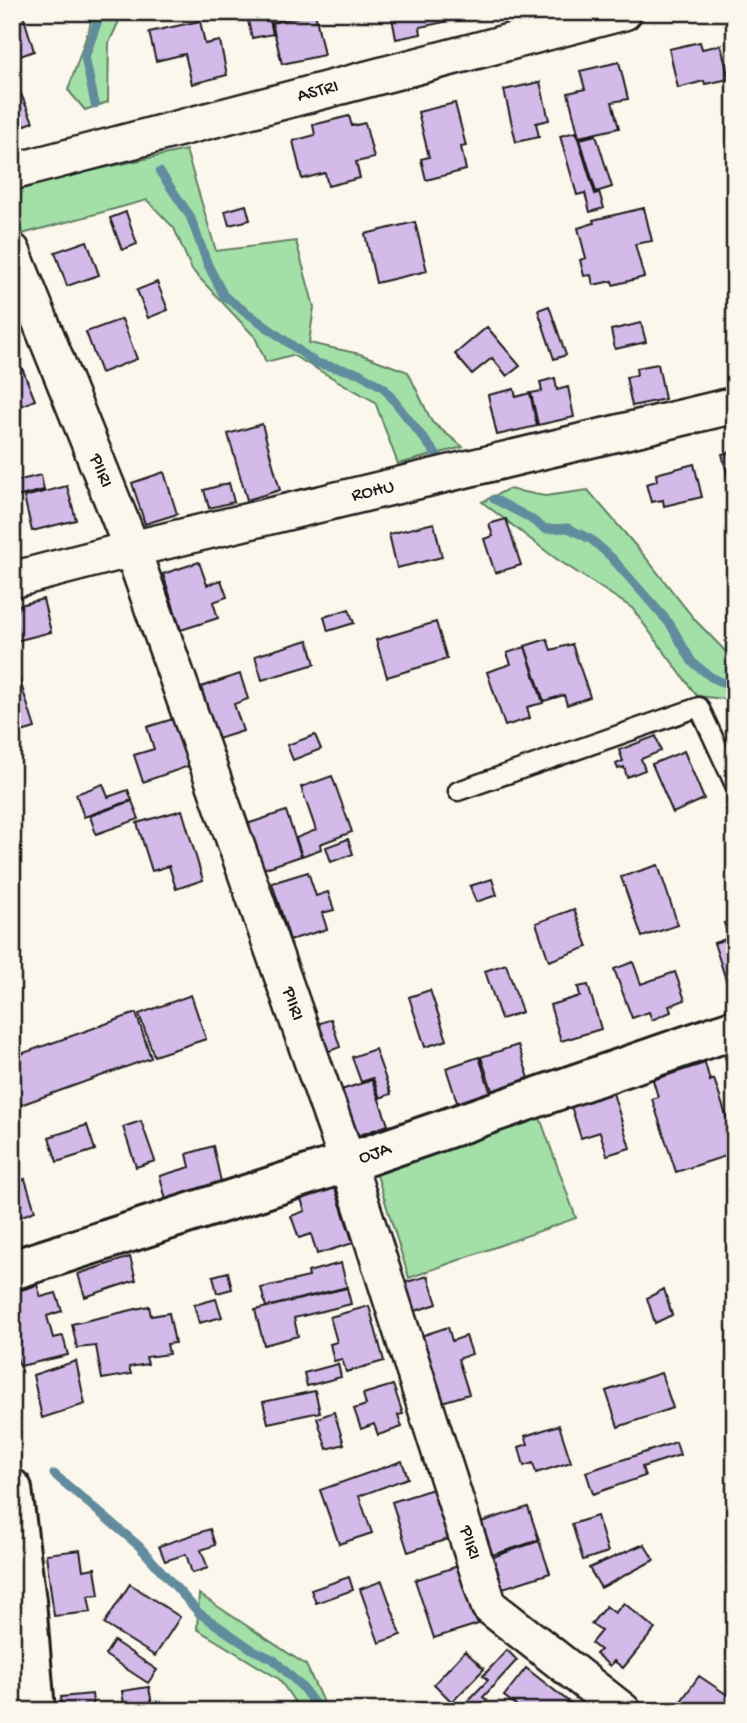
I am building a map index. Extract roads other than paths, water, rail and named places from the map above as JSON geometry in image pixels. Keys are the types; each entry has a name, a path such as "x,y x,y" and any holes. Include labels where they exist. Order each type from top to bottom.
{"street":[{"name":"ASTRI","path":"12,172 624,12"},
{"name":"PIIRI","path":"12,251 132,549 348,1163 489,1606 623,1711"},
{"name":"ROHU","path":"12,580 735,405"},
{"name":"OJA","path":"12,1270 348,1163 735,1029"},
{"path":"12,1489 26,1601 35,1711"}],"lane":[{"path":"458,791 699,707 735,785"}],"waterway":[{"path":"95,104 85,57 101,12"},
{"path":"160,172 190,216 208,265 224,296 316,363 359,373 384,388 439,458"},
{"path":"494,499 545,529 568,528 592,540 611,557 670,624 692,662 711,677 735,688"},
{"path":"54,1474 139,1546 199,1613 253,1650 273,1659 302,1687 320,1711"}]}
